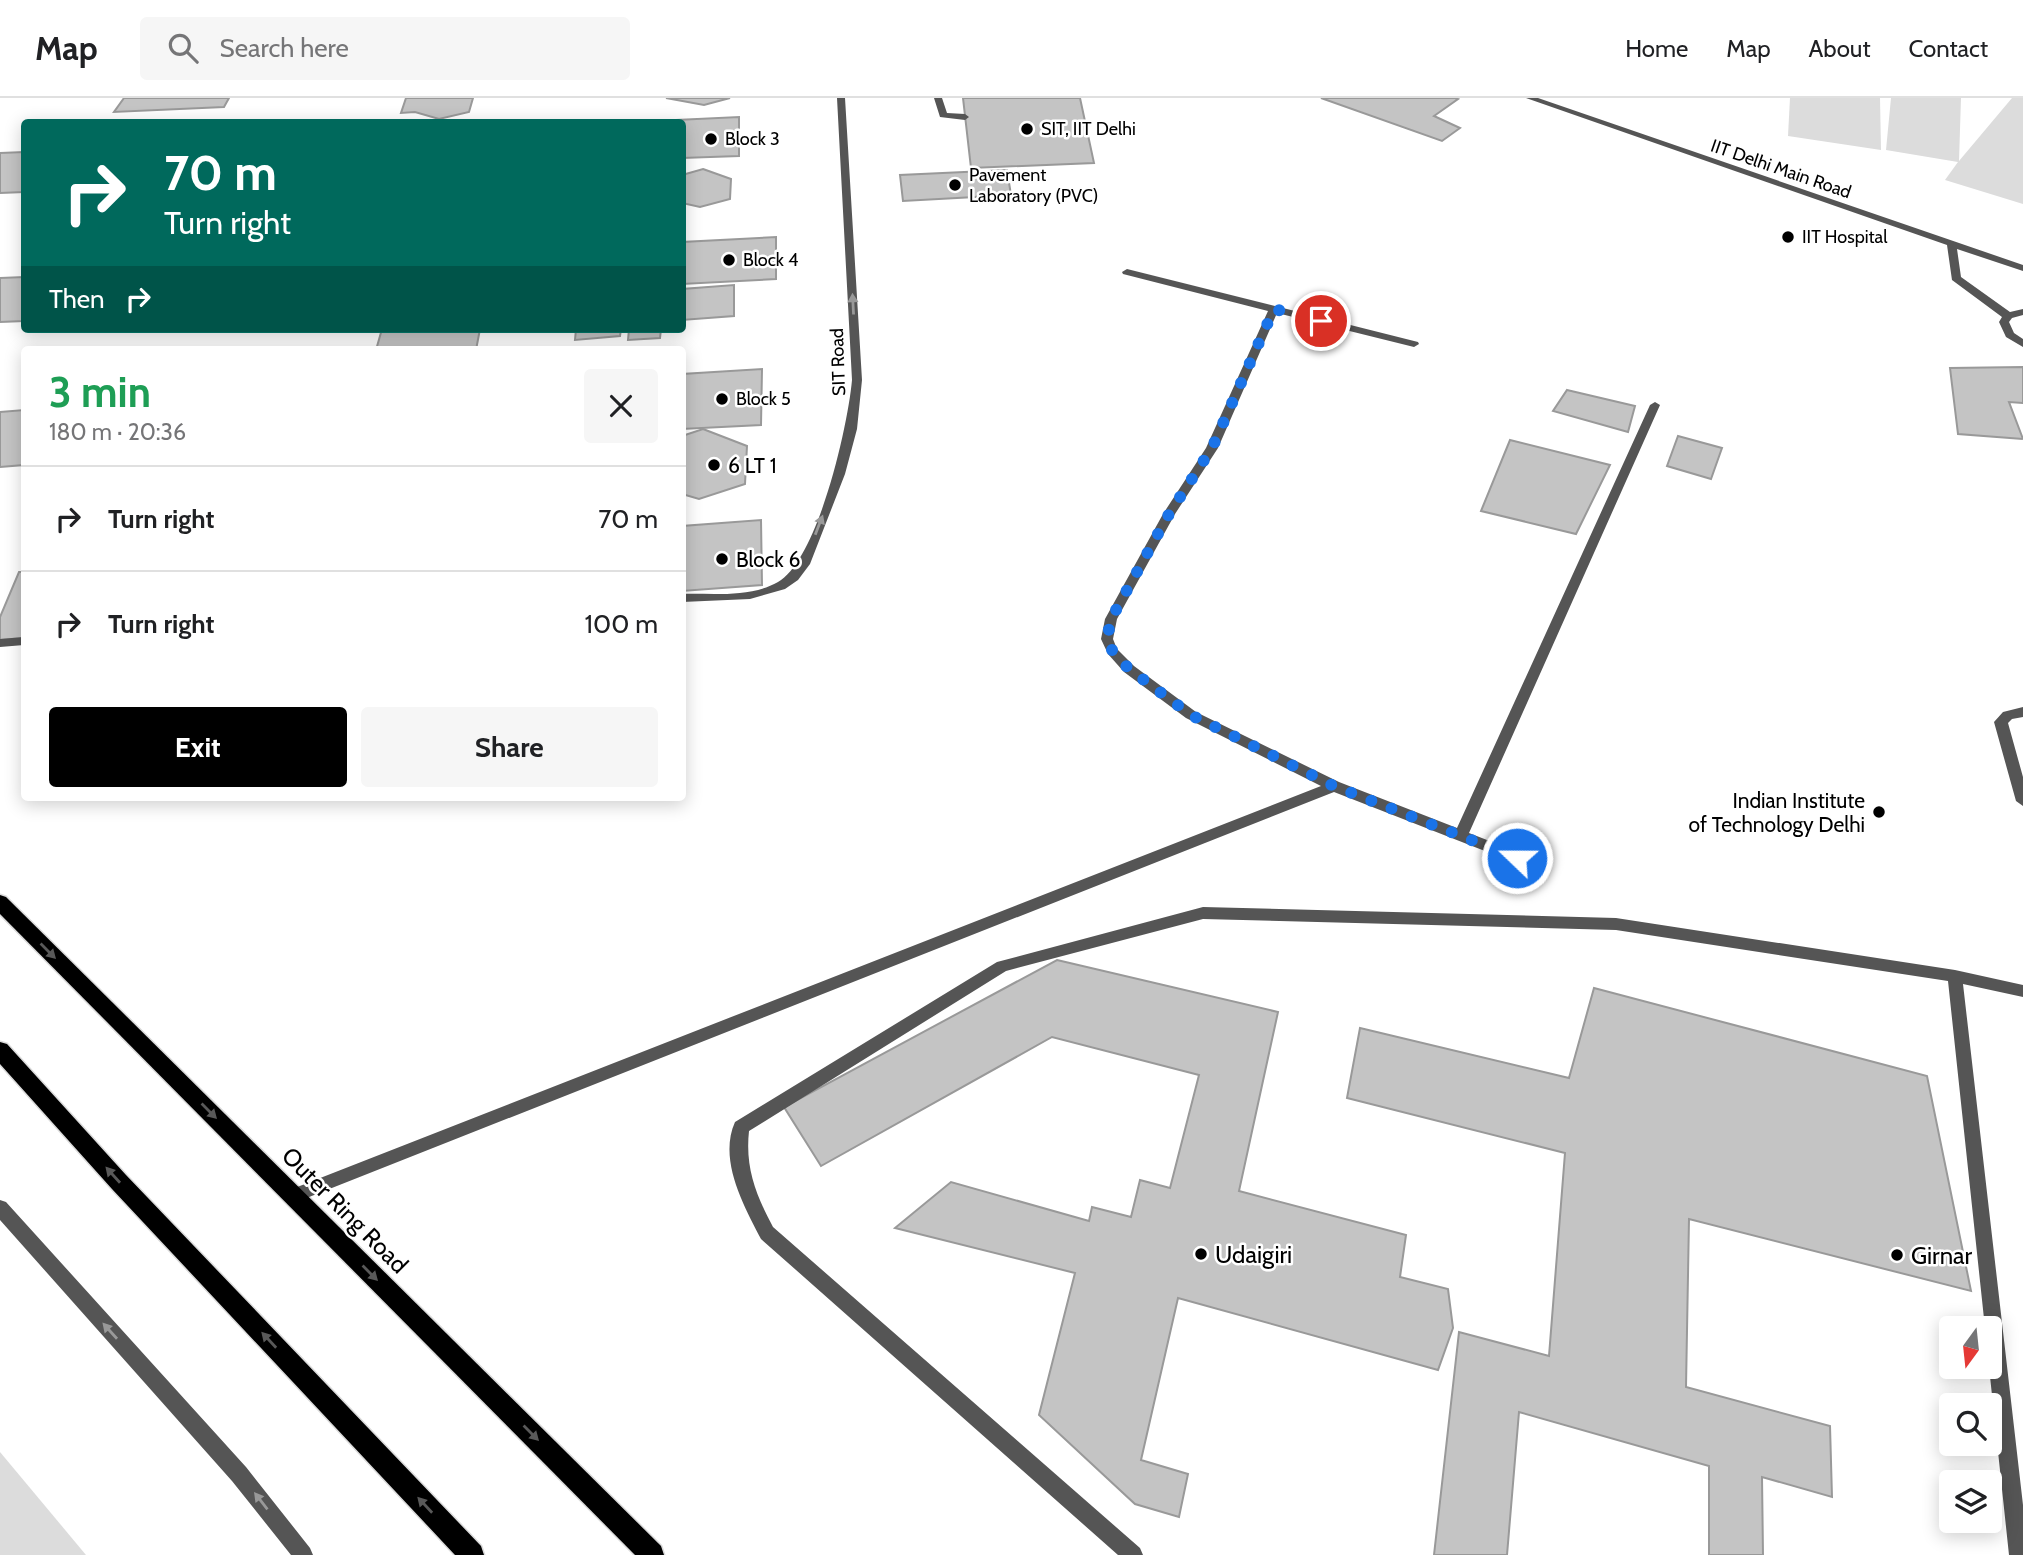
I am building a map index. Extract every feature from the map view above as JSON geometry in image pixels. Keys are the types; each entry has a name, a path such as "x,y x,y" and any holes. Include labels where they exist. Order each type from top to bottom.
{"main road":[{"name":"Outer Ring Road","path":"0,902 652,1555"},
{"path":"0,1050 129,1192 472,1555"}],"street":[{"name":"SIT Road","path":"686,598 765,593 796,578 804,564 853,433 858,380 841,98"},
{"path":"938,98 943,115 965,117"},
{"name":"IIT Delhi Main Road","path":"1530,98 2023,268"},
{"path":"1952,245 1956,278 2008,316"},
{"path":"1127,272 1414,344"},
{"path":"1274,309 1212,448 1169,514 1111,619 1107,639 1112,650 1129,669 1191,715 1334,786 1517,858"},
{"path":"2008,316 2023,312"},
{"path":"2008,316 2005,328 2023,344"},
{"path":"1461,835 1655,405"},
{"path":"0,643 21,641"},
{"path":"2023,712 2008,715 2001,722 2023,801"},
{"path":"293,1196 1334,786"},
{"path":"1133,1555 767,1233 744,1190 739,1170 741,1127 1002,966 1203,913 1616,924 1955,976 2023,991"},
{"path":"1955,976 2019,1555"},
{"path":"0,1208 239,1474 303,1555"}],"shaded area":[{"path":"1790,98 1880,98 1881,150 1788,136"},
{"path":"1891,98 1961,98 1959,161 2012,98 2023,98 2023,204 1945,180 1958,162 1886,150"},
{"path":"0,1452 86,1555 0,1555"}],"building":[{"path":"124,98 229,98 224,107 114,112"},
{"path":"406,98 473,98 469,112 439,119 415,112 401,113"},
{"path":"666,98 730,98 704,105"},
{"name":"SIT, IIT Delhi","path":"963,98 1080,98 1094,163 971,168"},
{"path":"1321,98 1455,98 1458,99 1434,116 1460,128 1442,141"},
{"name":"Block 3","path":"739,117 739,156 686,158 686,120"},
{"path":"21,152 21,192 0,193 0,153"},
{"path":"703,169 731,179 730,199 700,207 686,204 686,174"},
{"name":"Pavement Laboratory (PVC)","path":"1007,170 1011,195 903,201 900,175"},
{"name":"Block 4","path":"776,237 776,279 686,284 686,242"},
{"path":"21,277 21,321 0,322 0,278"},
{"path":"734,285 734,316 686,320 686,289"},
{"path":"381,333 479,333 477,346 377,346"},
{"path":"576,333 620,333 620,336 575,340"},
{"path":"629,333 661,333 660,338 628,340"},
{"path":"2023,367 2023,403 2009,402 2023,439 1958,434 1950,368"},
{"name":"Block 5","path":"762,369 761,425 686,429 686,374"},
{"path":"1567,390 1635,406 1628,432 1553,411"},
{"path":"21,410 21,465 0,467 0,412"},
{"name":"6 LT 1","path":"703,429 747,446 745,484 699,499 686,495 686,435"},
{"path":"1678,436 1722,448 1711,479 1667,466"},
{"path":"1510,440 1610,465 1576,534 1481,511"},
{"name":"Block 6","path":"761,520 762,585 686,591 686,526"},
{"path":"21,572 21,638 0,640 0,617"},
{"name":"Udaigiri","path":"1057,960 1278,1012 1239,1191 1406,1235 1400,1277 1448,1289 1453,1328 1438,1370 1178,1298 1141,1460 1188,1474 1179,1517 1135,1504 1039,1415 1075,1273 895,1228 951,1182 1089,1221 1092,1207 1131,1217 1140,1180 1170,1188 1199,1075 1052,1037 821,1166 784,1107"},
{"name":"Girnar","path":"1594,988 1927,1076 1971,1291 1689,1219 1686,1387 1830,1426 1832,1497 1762,1477 1763,1555 1709,1555 1709,1466 1519,1412 1507,1555 1434,1555 1459,1332 1549,1356 1565,1153 1347,1098 1360,1028 1569,1078"}],"place":[{"name":"SIT, IIT Delhi","path":"1027,129"},
{"name":"Block 3","path":"711,139"},
{"name":"Pavement Laboratory (PVC)","path":"955,185"},
{"name":"IIT Hospital","path":"1788,237"},
{"name":"Block 4","path":"729,260"},
{"name":"Block 5","path":"722,399"},
{"name":"6 LT 1","path":"714,465"},
{"name":"Block 6","path":"722,559"},
{"name":"Indian Institute of Technology Delhi","path":"1879,812"},
{"name":"Udaigiri","path":"1201,1254"},
{"name":"Girnar","path":"1897,1255"}],"route":[{"path":"1321,321 1274,309 1212,448 1169,514 1111,619 1107,639 1112,650 1129,669 1191,715 1334,786 1517,858"}]}
